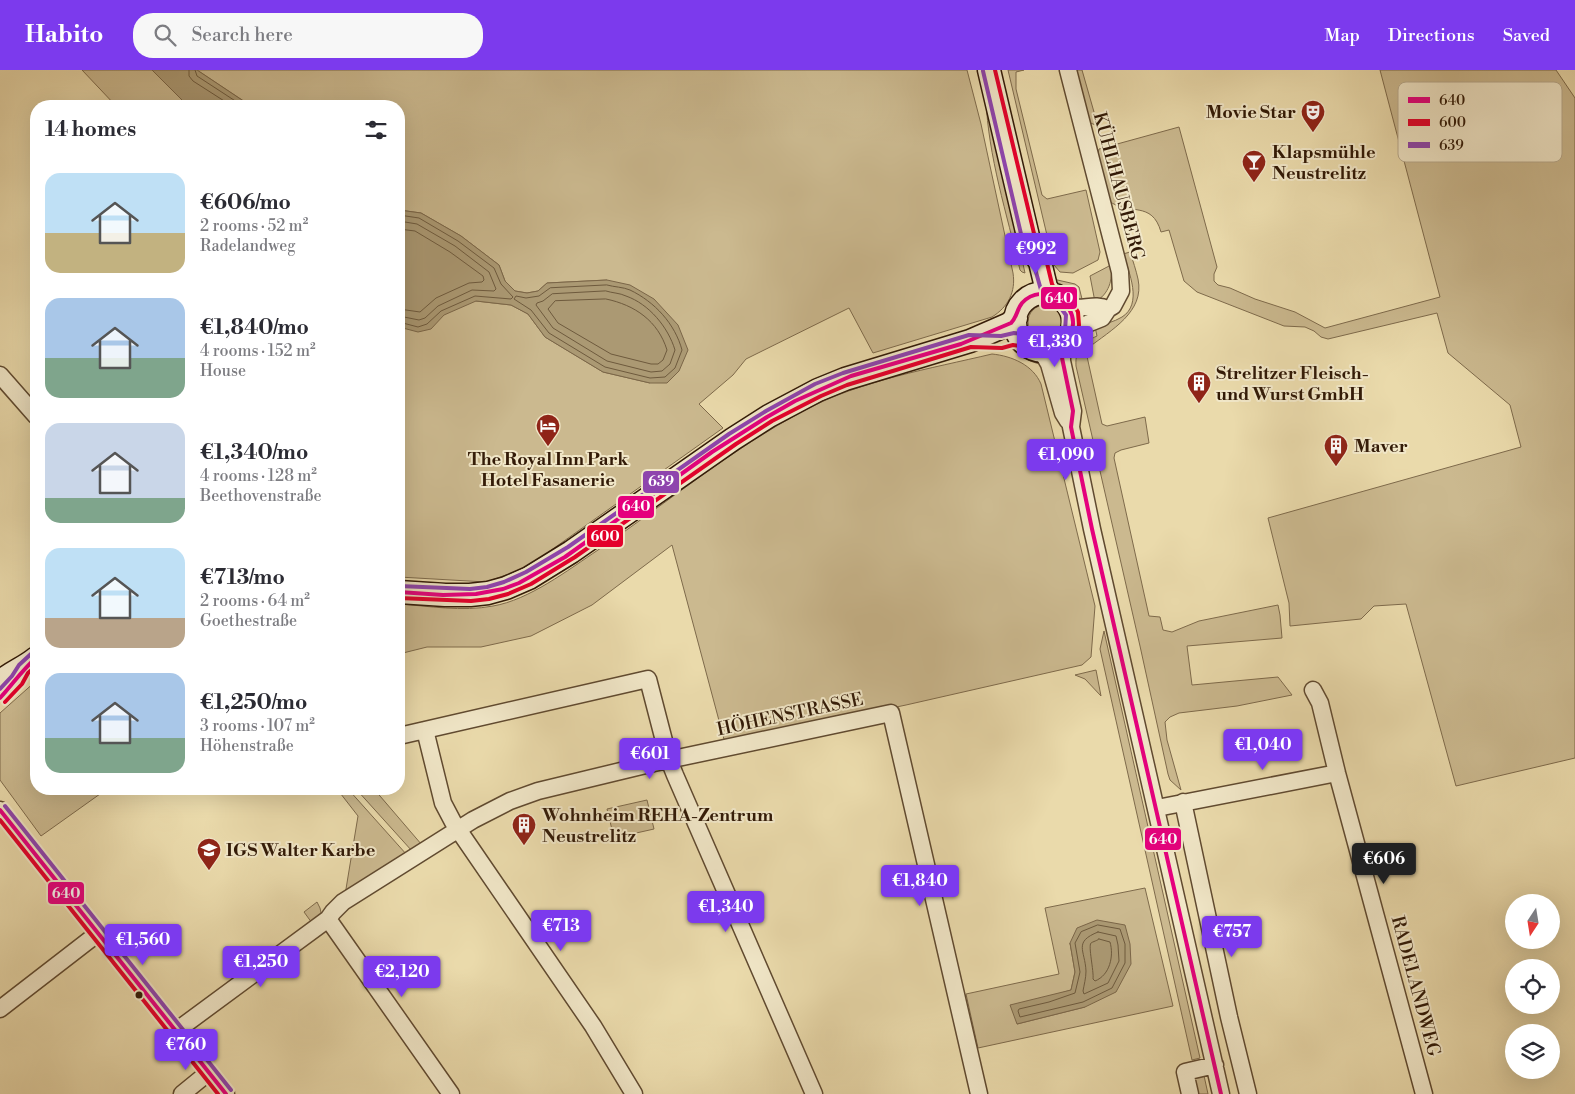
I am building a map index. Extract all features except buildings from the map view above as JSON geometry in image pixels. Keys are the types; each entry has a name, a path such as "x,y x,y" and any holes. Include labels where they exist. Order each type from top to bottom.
{"street":[{"path":"989,70 1031,249 1040,262 1046,287 1040,295 1020,307 1016,318 1016,329 1030,345 1045,357 1063,413 1071,427 1092,529 1229,1017 1248,1094"},
{"name":"KÜHLHAUSBERG","path":"1067,337 1102,318 1118,299 1122,282 1068,70"},
{"path":"1040,295 1061,298 1069,307 1073,317 1062,361 1073,411 1071,427"},
{"path":"1069,307 1099,305 1108,309"},
{"path":"405,592 445,595 488,593 529,578 571,552 769,416 823,387 970,341 1009,324 1016,318"},
{"path":"970,341 999,342 1013,339 1050,350 1067,337"},
{"path":"0,375 30,409"},
{"path":"0,682 10,673 30,663"},
{"path":"0,698 30,663"},
{"path":"405,735 648,679 669,760 814,1094"},
{"name":"RADELANDWEG","path":"1313,690 1320,703 1337,773 1424,1094"},
{"name":"HÖHENSTRASSE","path":"176,1032 328,919 343,902 473,820 510,801 538,791 669,760 892,713 978,1094"},
{"path":"426,730 443,803 458,830 593,1026 634,1094"},
{"path":"1170,805 1337,773"},
{"path":"1170,805 1215,1065 1222,1094"},
{"path":"0,810 226,1094"},
{"path":"328,919 451,1094"},
{"path":"0,1009 97,934"},
{"path":"1190,1094 1185,1072 1215,1065"},
{"path":"182,1094 209,1072"}],"shaded area":[{"path":"82,70 152,70 182,100 110,100"},
{"path":"197,70 967,70 981,124 1013,273 1012,293 1002,309 992,317 873,353 849,308 746,359 733,375 699,404 723,428 526,568 486,582 405,577 405,266 476,301 511,305 528,314 545,337 603,372 650,383 607,280 547,283 538,291 527,293 515,291 505,281 499,265 461,236 421,213 405,211 405,100 242,100"},
{"path":"1008,70 1024,70 1016,72 1016,89 1042,195 1047,199 1086,190 1100,252 1098,260 1073,273 1060,272 1054,265"},
{"path":"1074,70 1082,70 1098,126 1088,122"},
{"path":"1380,70 1556,70 1575,98 1575,758 1456,786 1406,604 1374,606 1361,619 1290,626 1289,603 1268,518 1521,447 1510,405 1448,353 1437,313 1328,339 1305,327 1284,326 1197,292 1184,281 1169,230 1161,232 1157,222 1146,212 1124,208 1109,201 1097,158 1099,149 1179,127 1217,267 1214,281 1218,285 1295,312 1325,328 1440,297 1404,162 1562,162 1562,82 1398,82 1398,138"},
{"path":"986,99 1025,273 1020,270 994,163"},
{"path":"1130,252 1138,279 1139,291 1136,301 1124,319 1088,348 1086,352 1102,424 1107,426 1145,417 1149,443 1121,450 1115,453 1114,458 1149,616 1160,617 1163,630 1172,632 1199,621 1278,605 1282,638 1187,646 1192,685 1278,677 1292,695 1237,706 1179,713 1170,717 1165,722 1167,740 1181,790 1170,780 1168,774 1076,366 1080,347 1097,336 1095,327 1122,317 1132,304 1133,287 1123,254"},
{"path":"1111,265 1111,276 1107,291 1095,302 1090,276"},
{"path":"1053,279 1075,284 1079,287 1083,303 1072,300 1060,293"},
{"path":"1045,305 1052,306 1057,310 1061,315 1061,329 1057,334 1052,338 1045,339 1038,338 1033,334 1029,329 1028,322 1029,315 1033,310 1038,306"},
{"path":"1009,345 1027,351 1042,364 1024,358"},
{"path":"992,354 1014,359 1021,363 1033,372 1041,384 1095,606 1091,657 1082,665 906,705 725,743 672,545 592,605 531,636 481,647 427,647 405,652 405,605 469,609 507,603 520,598 561,575 725,459 778,425 805,410 849,391 920,370"},
{"path":"1104,631 1200,1058 1192,1060 1100,649"},
{"path":"1096,670 1101,696 1085,679 1075,675"},
{"path":"30,686 30,795 99,795 41,836 0,780 0,713"},
{"path":"342,795 353,795 407,855 345,895 358,816"},
{"path":"361,795 379,795 422,845 412,851"},
{"path":"647,800 654,829 614,838 607,809"},
{"path":"1145,888 1173,1006 978,1048 966,994 1059,974 1045,908","holes":["1070,943 1085,1007 1017,1024 1048,997 1071,990 1075,972"]},
{"path":"317,902 322,917 312,923 304,912"},
{"path":"1203,1071 1208,1094 1196,1094 1191,1073"}],"water":[{"path":"152,70 197,70 242,100 182,100"},
{"path":"405,211 421,213 461,236 499,265 505,281 515,291 527,293 538,291 547,283 607,280 630,285 654,299 678,325 688,350 679,371 667,383 650,383 603,372 545,337 528,314 511,305 476,301 444,315 431,329 418,332 405,329"},
{"path":"1097,920 1125,925 1130,944 1131,964 1116,992 1085,1007 1017,1024 1010,1005 1071,990 1075,972 1070,943 1077,928"}],"transit line":[{"name":"600","path":"405,598 471,601 489,599 508,594 531,584 575,557 736,444 772,421 847,385 971,347 1002,348 1013,345 1019,346 1038,356 1059,354 1070,346 1077,337 1079,325 1078,312 1065,293 1054,288 1046,259 1037,246 995,70"},
{"name":"639","path":"405,586 470,589 487,587 526,572 568,547 729,434 815,384 843,373 969,335 1001,336 1014,333 1024,334 1040,344 1054,342 1061,337 1065,331 1066,315 1057,303 1046,298 1041,290 1034,265 1025,251 983,71"},
{"name":"640","path":"405,592 443,595 476,594 503,589 519,583 565,557 712,452 795,401 851,376 961,344 1011,323 1022,303 1035,295 1045,294 1060,299 1069,309 1073,319 1072,330 1061,353 1073,411 1071,427 1092,529 1221,1094"},
{"name":"639","path":"0,689 19,665 30,655"},
{"name":"640","path":"0,698 30,664"},
{"name":"600","path":"5,702 22,684 30,671"},
{"name":"639","path":"5,806 231,1090"},
{"name":"640","path":"0,810 226,1094"},
{"name":"600","path":"0,820 218,1094"}],"place":[{"name":"Movie Star","path":"1313,133"},
{"name":"Klapsmühle Neustrelitz","path":"1254,183"},
{"name":"Strelitzer Fleisch- und Wurst GmbH","path":"1199,404"},
{"name":"The Royal Inn Park Hotel Fasanerie","path":"548,447"},
{"name":"Maver","path":"1336,467"},
{"name":"Wohnheim REHA-Zentrum Neustrelitz","path":"524,846"},
{"name":"IGS Walter Karbe","path":"209,871"}]}
